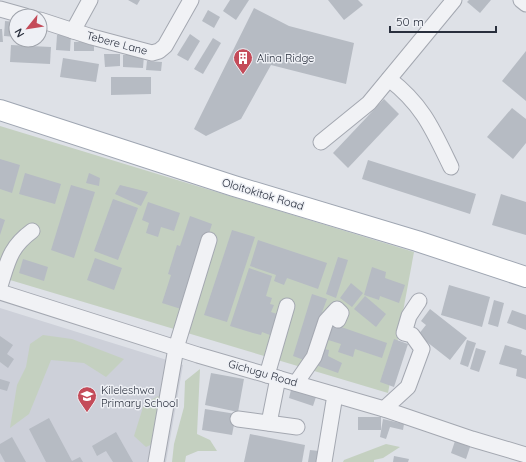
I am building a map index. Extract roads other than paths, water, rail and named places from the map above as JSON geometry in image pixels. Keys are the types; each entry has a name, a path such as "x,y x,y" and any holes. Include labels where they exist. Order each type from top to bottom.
{"main road":[{"name":"Oloitokitok Road","path":"0,110 241,188 417,241 526,277"}],"street":[{"path":"73,31 90,0"},
{"name":"Tebere Lane","path":"48,23 152,53 159,51 165,46 191,0"},
{"path":"321,142 369,103 454,0"},
{"path":"521,0 526,4"},
{"path":"389,79 407,93 423,112 451,168"},
{"path":"0,286 11,251 22,238 32,231"},
{"path":"156,462 176,348 209,240"},
{"name":"Gichugu Road","path":"0,292 176,348 384,409 472,439 526,454"},
{"path":"384,409 408,387 422,349 412,335 404,333 409,316 419,301"},
{"path":"269,423 273,376 287,306"},
{"path":"296,383 314,357 326,321 337,309 341,313 338,320"},
{"path":"324,462 335,395"},
{"path":"238,419 297,427"}],"place":[{"name":"Alina Ridge","path":"243,75"},
{"name":"Kileleshwa Primary School","path":"87,413"}]}
